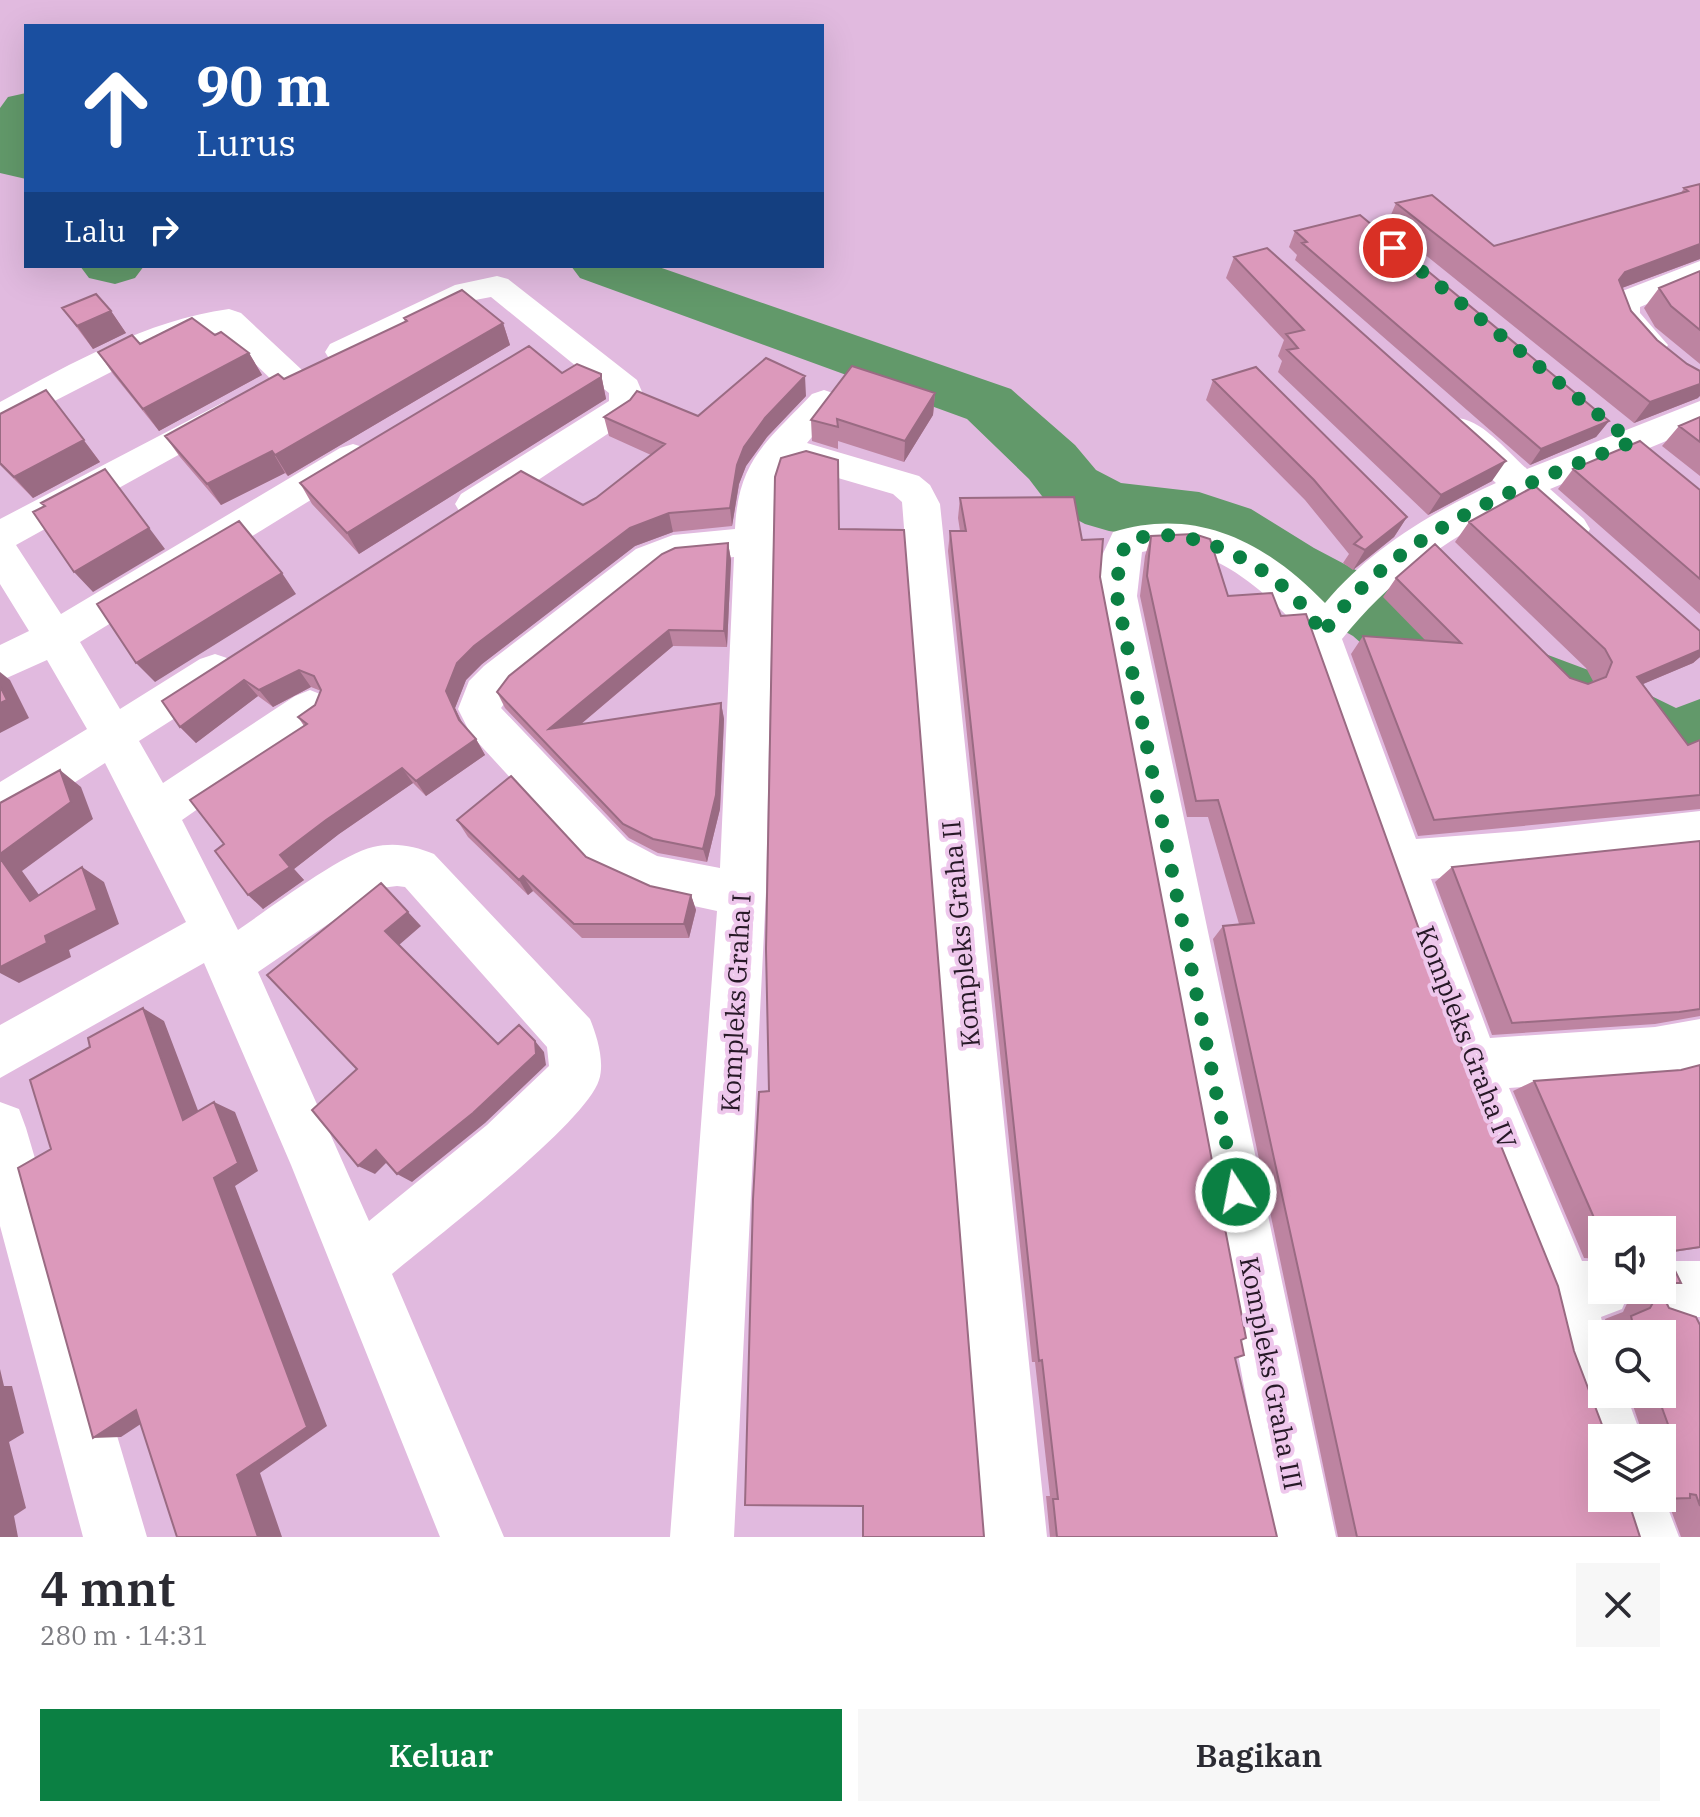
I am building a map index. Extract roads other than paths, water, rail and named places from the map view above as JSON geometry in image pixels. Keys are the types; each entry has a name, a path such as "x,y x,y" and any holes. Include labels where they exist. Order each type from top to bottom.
{"street":[{"path":"1671,361 1631,326 1624,316 1623,302 1700,271"},
{"path":"0,536 267,390 459,295 497,286 545,343 625,388 628,399 621,409 450,519"},
{"path":"0,417 109,359 193,325 215,321 229,320 267,390"},
{"path":"764,469 824,402"},
{"path":"1431,404 1593,548"},
{"path":"1327,628 1358,588 1436,552 1522,486 1700,413"},
{"path":"0,664 57,636 382,440"},
{"name":"Kompleks Graha II","path":"764,469 780,460 807,456 906,485 917,495 921,504 1015,1537"},
{"name":"Kompleks Graha I","path":"702,1537 742,892 755,497 764,469"},
{"path":"1394,509 1436,552"},
{"name":"Kompleks Graha III","path":"1304,1537 1117,596 1119,560 1127,542 1146,534 1166,533 1206,543 1269,576 1297,597 1327,628"},
{"path":"742,892 658,877 633,869 611,855 486,722 479,709 484,693 499,678 650,559 673,549 754,541"},
{"path":"0,552 57,636 116,735 158,811 223,946 472,1537"},
{"name":"Kompleks Graha IV","path":"1327,628 1399,861 1474,1065 1584,1289 1581,1352 1607,1424"},
{"path":"0,806 250,649"},
{"path":"158,811 310,708"},
{"path":"1399,861 1521,852 1700,831"},
{"path":"0,1053 223,946 372,868 397,865 418,869 572,1037 575,1076 506,1144 358,1266"},
{"path":"1474,1065 1655,1052 1700,1044"},
{"path":"0,1128 115,1537"},
{"path":"1676,1289 1700,1289"},
{"path":"1638,1512 1647,1537"}],"waterway":[{"path":"24,111 4,137 13,160 24,163"},
{"path":"606,268 989,404 1052,462 1072,487 1109,506 1199,517 1227,527 1289,567 1379,616 1437,665 1479,686 1521,676 1604,709 1673,743 1700,732"}]}
